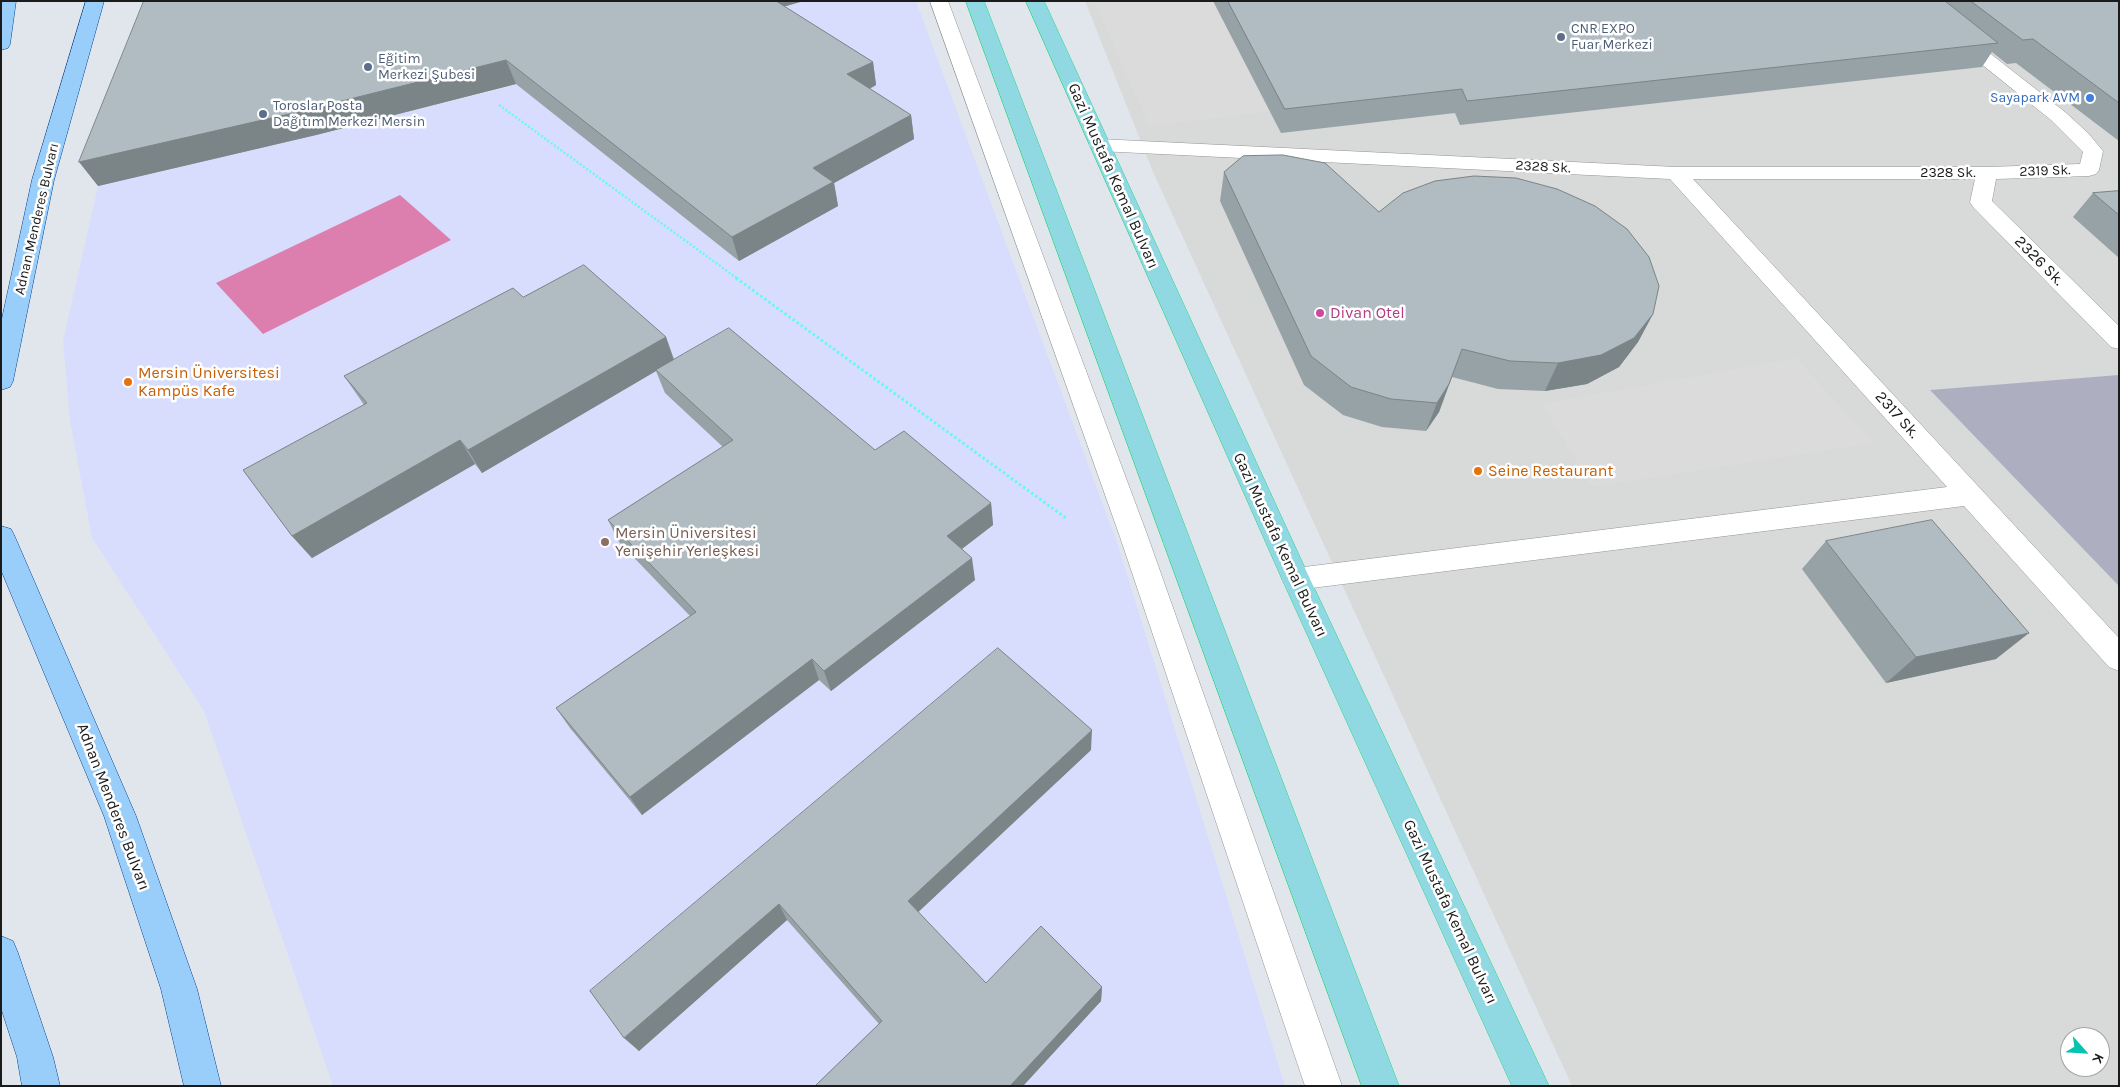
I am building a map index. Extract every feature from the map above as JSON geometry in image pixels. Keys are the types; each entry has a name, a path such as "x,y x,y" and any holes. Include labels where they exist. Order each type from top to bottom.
{"highway":[{"path":"975,1 1381,1086"},
{"name":"Gazi Mustafa Kemal Bulvarı","path":"1035,1 1296,579 1531,1086"}],"main road":[{"path":"1,44 8,1"},
{"name":"Adnan Menderes Bulvarı","path":"1,381 43,180 96,4"},
{"name":"Adnan Menderes Bulvarı","path":"1,537 120,816 179,989 203,1086"},
{"path":"1,952 35,1057 40,1086"}],"street":[{"path":"939,1 1134,538 1324,1086"},
{"name":"2319 Sk.","path":"1912,1 2058,116 2093,151 2089,170 1987,173"},
{"name":"2328 Sk.","path":"1099,145 1676,173 1987,173"},
{"name":"2317 Sk.","path":"1676,173 2119,658"},
{"name":"2326 Sk.","path":"1987,173 1981,202 2119,341"},
{"path":"1296,579 1970,495"}],"path":[{"path":"499,105 1066,518"}],"shaded area":[{"name":"Mersin Üniversitesi Yenişehir Yerleşkesi","path":"804,1 916,1 1118,545 1285,1086 333,1086 204,711 92,538 70,421 63,341 98,186 485,93"},
{"path":"1085,1 2119,1 2119,1086 1572,1086 1153,172"},
{"path":"1094,1 1218,1 1273,111 1149,126"},
{"path":"400,195 451,240 263,334 216,283"},
{"path":"1796,358 1874,443 1592,487 1542,404"},
{"path":"2119,375 2119,586 1930,390"}],"building":[{"path":"144,1 776,1 873,62 847,74 911,115 813,168 833,182 732,237 506,60 302,111 79,162"},
{"name":"CNR EXPO Fuar Merkezi","path":"1228,1 1945,1 1998,43 1467,101 1462,89 1285,109"},
{"path":"1971,1 2119,1 2119,103 2033,39 2023,40"},
{"path":"1283,155 1325,163 1379,212 1403,193 1435,181 1474,176 1516,178 1557,189 1595,206 1627,229 1649,257 1659,286 1653,314 1634,338 1601,355 1558,363 1510,361 1462,349 1449,384 1437,403 1391,399 1351,387 1311,356 1224,172 1243,156"},
{"path":"2119,191 2119,215 2093,193"},
{"path":"584,265 666,337 468,450 460,440 292,536 243,470 367,403 344,376 513,288 523,297"},
{"path":"729,328 875,450 904,431 991,503 947,536 972,558 824,671 812,659 630,797 556,708 696,612 608,520 733,440 656,370"},
{"path":"1932,520 2029,633 1916,657 1826,541"},
{"path":"998,648 1092,730 908,901 986,983 1041,926 1102,987 1010,1086 815,1086 882,1021 779,904 624,1038 590,991"}],"place":[{"name":"CNR EXPO Fuar Merkezi","path":"1561,37"},
{"name":"Eğitim Merkezi Şubesi","path":"368,67"},
{"name":"Sayapark AVM","path":"2090,98"},
{"name":"Toroslar Posta Dağıtım Merkezi Mersin","path":"263,114"},
{"name":"Divan Otel","path":"1320,313"},
{"name":"Mersin Üniversitesi Kampüs Kafe","path":"128,382"},
{"name":"Seine Restaurant","path":"1478,471"},
{"name":"Mersin Üniversitesi Yenişehir Yerleşkesi","path":"605,542"}]}
